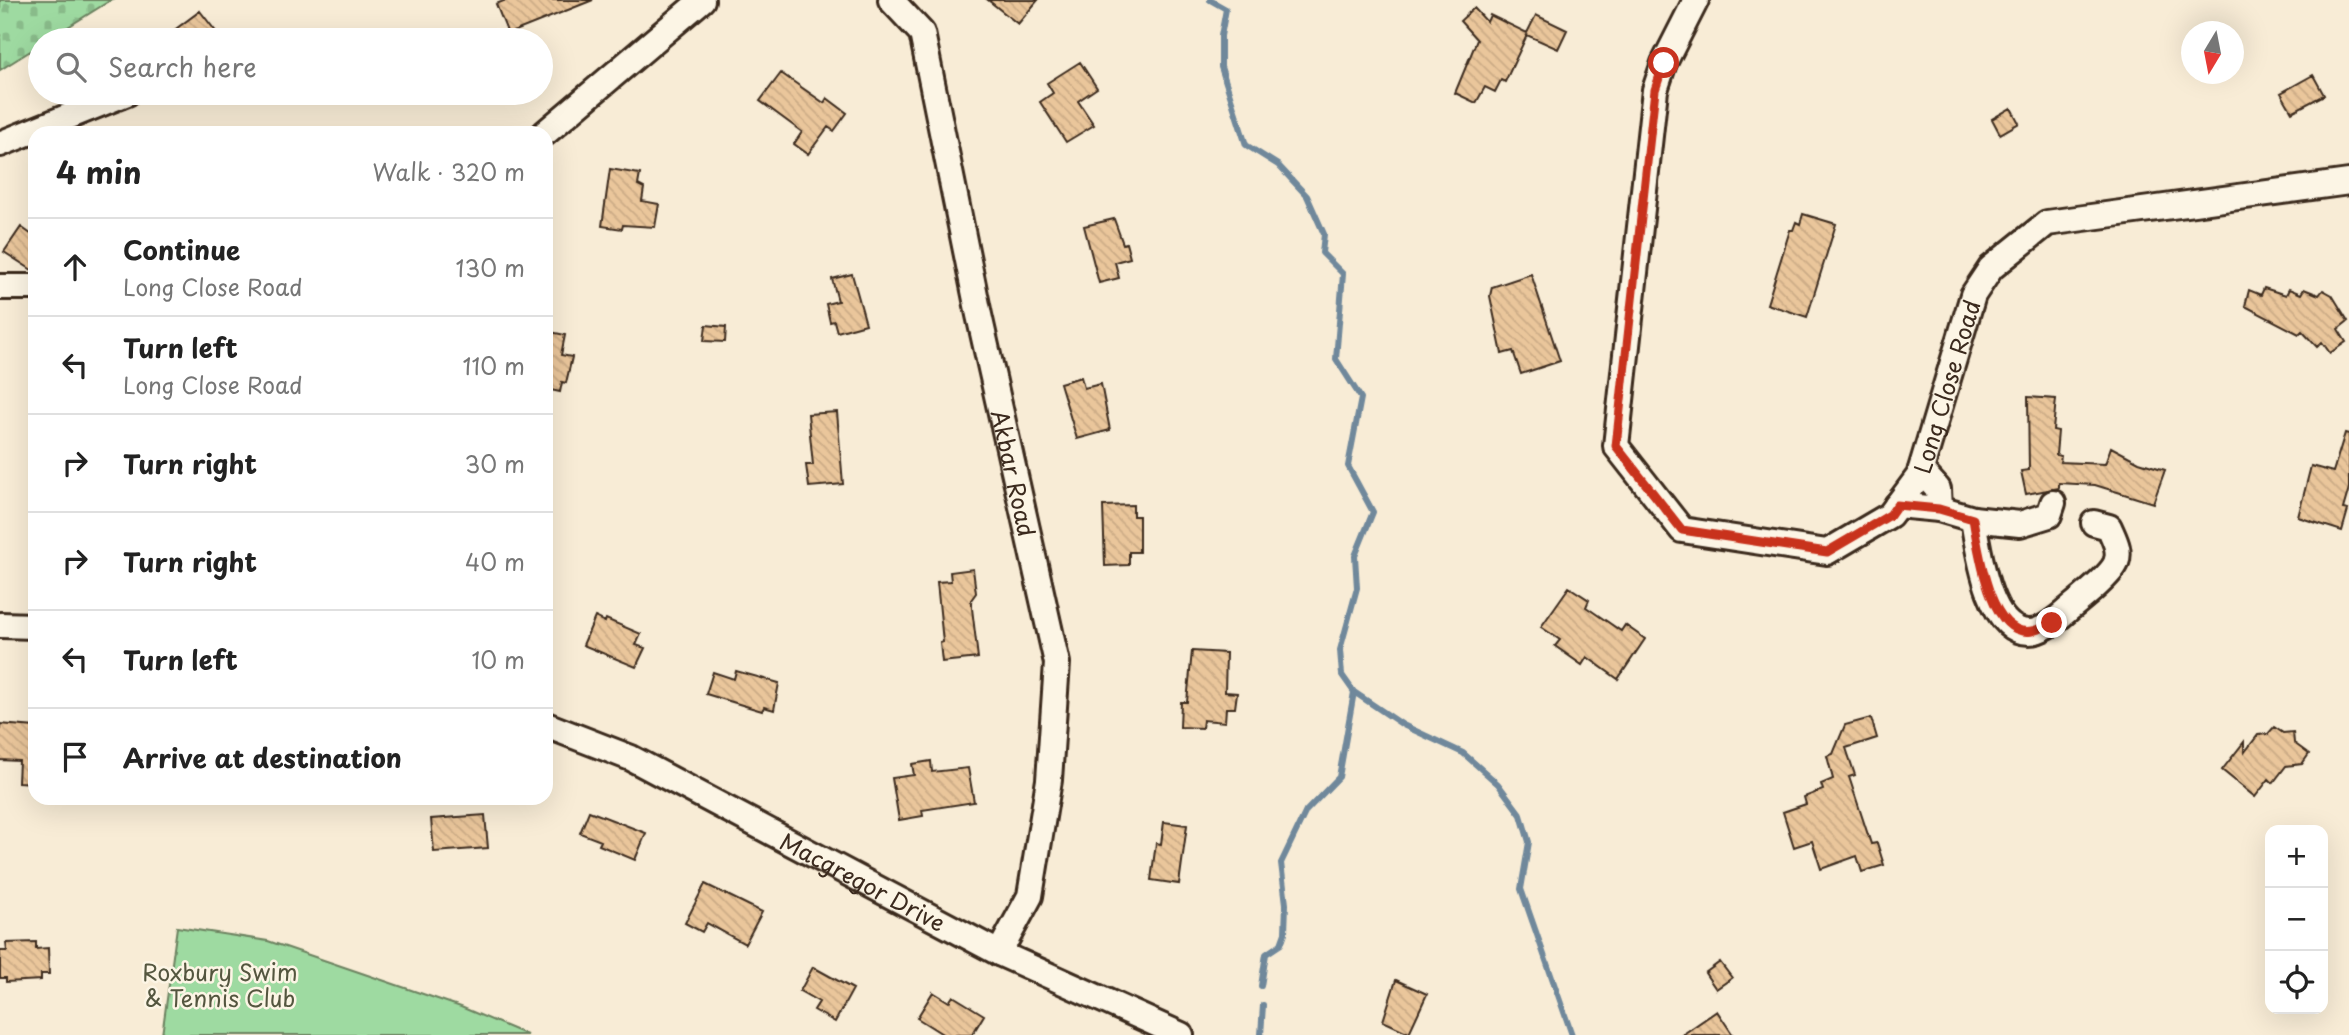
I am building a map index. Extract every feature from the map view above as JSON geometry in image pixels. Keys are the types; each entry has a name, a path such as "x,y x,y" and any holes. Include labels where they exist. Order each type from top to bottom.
{"street":[{"path":"553,126 702,0"},
{"name":"Long Close Road","path":"1696,0 1664,63 1655,90 1616,446 1682,530 1827,552 1890,515 1921,470 1973,295 1991,268 2035,229 2047,223 2349,182"},
{"name":"Akbar Road","path":"895,2 922,33 979,315 1057,663 1049,780 1030,895 999,953"},
{"path":"45,126 97,105"},
{"path":"0,144 28,133"},
{"path":"0,286 28,287"},
{"path":"1921,470 1938,489 1939,509"},
{"path":"1897,505 1939,509 1973,519 2020,524 2049,514 2053,503"},
{"path":"1973,519 1986,586 1993,604 2015,628 2030,632 2052,623 2116,564 2118,548 2109,527 2094,523"},
{"path":"0,625 28,626"},
{"name":"Macgregor Drive","path":"553,728 631,758 999,953 1181,1035"}],"green space":[{"path":"0,0 111,0 66,28 28,28 28,52 0,70"},
{"name":"Roxbury Swim & Tennis Club","path":"177,927 268,941 461,1007 527,1035 162,1035"}],"building":[{"path":"506,0 593,0 523,28 506,28 496,4"},
{"path":"988,0 1038,0 1018,24"},
{"path":"1474,8 1487,22 1490,15 1527,33 1536,15 1567,30 1558,49 1527,35 1505,82 1501,80 1495,92 1485,87 1476,103 1455,93 1477,40 1460,21"},
{"path":"200,11 213,28 177,28"},
{"path":"1080,62 1097,88 1078,101 1094,125 1066,142 1040,102 1053,93 1047,83"},
{"path":"781,73 824,103 827,98 847,113 834,131 828,127 808,154 794,144 802,132 760,101"},
{"path":"2313,75 2324,95 2292,112 2281,93"},
{"path":"2011,108 2019,123 2000,134 1992,119"},
{"path":"610,169 640,174 638,185 644,188 642,201 659,204 655,227 623,225 622,229 602,226"},
{"path":"1803,214 1836,224 1807,317 1767,304 1790,230 1793,230 1796,222 1800,224"},
{"path":"1114,219 1130,258 1115,262 1119,278 1099,283 1084,226"},
{"path":"21,227 28,232 28,267 4,252"},
{"path":"852,274 866,324 837,332 834,321 830,322 826,304 838,301 832,279"},
{"path":"1531,274 1560,361 1521,374 1513,351 1502,354 1490,296 1492,287"},
{"path":"2264,288 2286,295 2289,289 2301,294 2304,289 2319,295 2323,290 2332,295 2348,321 2338,329 2346,342 2330,353 2322,342 2317,347 2302,331 2299,334 2245,306 2249,290 2261,295"},
{"path":"706,325 726,327 725,342 704,341"},
{"path":"553,332 565,335 561,355 572,357 566,383 562,382 560,392 553,390"},
{"path":"1081,377 1084,388 1101,384 1110,430 1077,439 1060,383"},
{"path":"2028,397 2056,399 2053,430 2058,431 2056,455 2061,456 2060,462 2105,464 2111,447 2139,462 2165,470 2153,503 2095,485 2059,483 2059,488 2026,494 2021,471 2029,470"},
{"path":"837,412 843,484 809,487 806,465 813,465 808,414"},
{"path":"2345,433 2349,434 2349,488 2343,509 2348,510 2342,531 2298,517 2311,466 2333,472"},
{"path":"1133,505 1133,516 1139,516 1139,552 1129,552 1129,565 1105,566 1103,506"},
{"path":"973,569 976,593 971,600 978,658 942,662 940,643 943,642 937,582 951,581 950,572"},
{"path":"1569,587 1589,600 1586,607 1621,631 1625,625 1645,639 1618,679 1587,657 1582,665 1555,646 1560,640 1541,627"},
{"path":"595,617 641,634 636,645 645,648 636,667 583,645"},
{"path":"1192,651 1226,653 1225,692 1237,693 1235,708 1226,708 1225,722 1203,720 1202,728 1180,727 1181,702 1187,702"},
{"path":"736,671 779,683 774,710 764,707 762,711 706,694 713,672 734,679"},
{"path":"1871,718 1877,738 1846,748 1855,775 1849,777 1871,844 1877,843 1884,865 1862,872 1857,856 1821,869 1812,841 1794,847 1783,812 1806,804 1804,797 1823,790 1821,784 1833,779 1827,756 1833,754 1845,725"},
{"path":"0,724 28,726 28,783 18,782 19,761 0,760"},
{"path":"2274,727 2283,733 2293,732 2294,743 2309,754 2302,764 2286,766 2273,783 2269,779 2255,797 2222,770 2244,742 2244,753 2258,735 2268,734"},
{"path":"931,761 932,772 968,768 974,802 922,810 923,816 899,820 892,778 914,775 912,764"},
{"path":"589,811 646,833 635,860 599,845 601,841 580,833"},
{"path":"485,815 488,848 434,852 431,819"},
{"path":"1164,822 1187,825 1179,884 1151,880 1156,843 1161,844"},
{"path":"705,884 762,912 745,944 707,923 702,932 685,923"},
{"path":"36,942 36,949 48,948 49,974 41,974 41,980 6,982 6,978 0,978 0,951 7,951 6,943"},
{"path":"1720,962 1732,978 1716,989 1705,973"},
{"path":"813,967 853,989 835,1022 814,1010 819,1002 800,991"},
{"path":"1396,980 1427,994 1409,1033 1383,1021"},
{"path":"933,992 949,1002 953,996 984,1015 972,1035 944,1035 917,1018"},
{"path":"1717,1011 1733,1035 1682,1035"}],"waterway":[{"path":"1210,0 1226,9 1221,36 1221,67 1246,145 1278,165 1307,196 1324,234 1322,253 1343,274 1336,359 1361,398 1348,466 1373,512 1355,556 1357,588 1340,650 1342,675 1354,692 1403,725 1463,753 1498,784 1521,815 1529,842 1521,889 1572,1035"},
{"path":"1261,986 1266,954 1281,944 1285,933 1286,904 1281,863 1306,811 1339,777 1354,692"},
{"path":"1261,1035 1263,1005"}],"route":[{"path":"1664,63 1655,90 1616,446 1682,530 1827,552 1890,515 1897,505 1939,509 1973,519 1986,586 1993,604 2015,628 2030,632 2052,623"}]}
